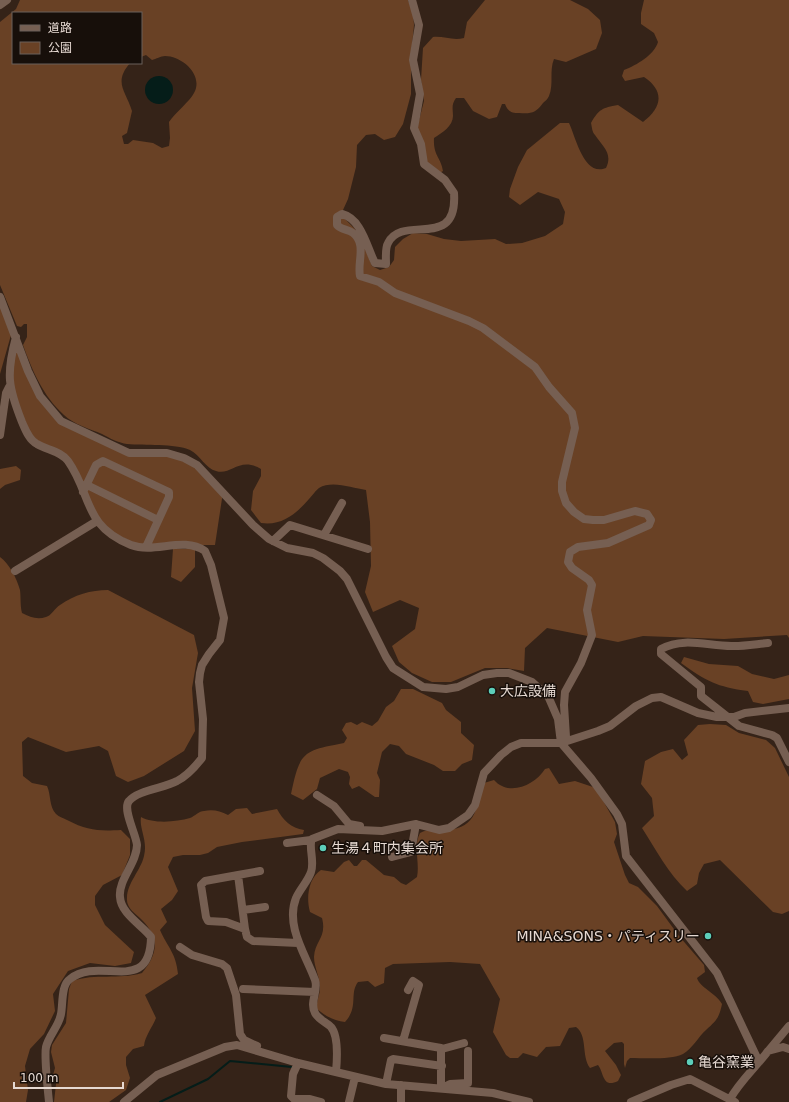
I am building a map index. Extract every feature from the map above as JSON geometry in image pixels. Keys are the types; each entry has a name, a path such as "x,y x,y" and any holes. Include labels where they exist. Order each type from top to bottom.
{"street":[{"path":"0,6 7,0"},
{"path":"412,0 419,25 413,60 420,94 414,128 421,144 424,164 445,180 454,193 452,214 449,220 432,229 406,230 393,237 388,244 386,264 381,265 375,263 366,239 357,225 344,214 337,217 337,225 342,229 353,233 360,245 360,276 379,282 395,293 469,321 483,328 535,367 549,387 572,413 575,428 562,482 562,491 566,503 574,512 584,519 604,520 636,511 647,514 651,520 650,525 608,543 578,547 570,552 568,562 572,568 589,580 592,585 587,610 592,635 582,663 565,692 564,705 566,737 561,743"},
{"path":"0,296 28,371 40,396 60,421 129,452 167,453 184,458 197,465 253,525 273,541 287,548 323,558 340,571 346,578 393,668 423,687 436,689 458,686 483,675 509,673 532,682 548,696 558,719 561,743 591,778 617,814 622,824 626,856 717,973 759,1062"},
{"path":"16,337 10,365 9,387 26,432 35,444 64,456 85,488 97,521 117,537 132,546 146,547 194,545 205,551 211,565 224,618 220,640 206,660 200,673 199,682 203,719 202,758 187,775 177,782 147,792 129,801 126,808 137,845 135,858 122,887 120,897 126,912 145,928 151,937 150,954 144,964 133,971 91,971 79,974 69,979 65,985 61,1016 46,1047 49,1102"},
{"path":"0,434 6,393 9,387"},
{"path":"85,488 97,463 102,461 169,492 169,497 146,547"},
{"path":"85,488 158,520"},
{"path":"324,535 342,503"},
{"path":"15,571 97,521"},
{"path":"273,541 290,525 368,549"},
{"path":"768,643 733,646 696,642 667,646 661,649 664,657 701,687 701,696 727,717 739,726 772,735 777,738 789,762"},
{"path":"287,843 311,840 338,829 370,832 416,824 439,830 449,828 468,815 475,805 484,773 500,755 511,747 521,743 561,743 610,726 640,703 656,697 668,699 698,713 727,717 789,708"},
{"path":"317,795 334,806 349,824 387,830"},
{"path":"392,856 412,856 416,824"},
{"path":"311,840 313,859 311,872 298,894 294,905 298,943 315,980 313,1008 315,1013 331,1027 334,1034 337,1050 336,1072"},
{"path":"245,929 226,922 208,920 206,917 201,885 205,881 260,870"},
{"path":"238,875 247,937 253,941 298,943"},
{"path":"243,910 266,906"},
{"path":"180,948 192,955 222,964 227,968 236,995 240,1034 249,1043 267,1050 268,1054"},
{"path":"403,1041 416,1001 418,983 412,982 408,990"},
{"path":"243,989 315,992"},
{"path":"631,1102 665,1087 690,1079 733,1101 737,1086 789,1026"},
{"path":"384,1038 438,1046 442,1049 464,1043"},
{"path":"124,1102 157,1075 225,1047 237,1045 298,1063 386,1084 493,1093 530,1102"},
{"path":"768,1051 776,1048 789,1049"},
{"path":"441,1088 442,1049"},
{"path":"441,1088 450,1084 468,1082 468,1051"},
{"path":"386,1084 392,1059 442,1066"},
{"path":"298,1063 293,1074 291,1096 294,1099 310,1099 322,1102"},
{"path":"348,1102 355,1077"},
{"path":"401,1085 401,1102"}],"green space":[{"path":"20,0 408,0 413,14 414,25 411,56 411,94 403,124 395,137 384,140 375,134 366,135 357,145 356,167 348,199 343,210 345,219 355,229 363,243 372,266 380,270 389,267 394,260 395,247 403,239 413,233 427,234 444,239 461,241 495,239 506,244 522,243 545,236 563,224 565,212 559,199 538,192 520,205 509,197 510,189 518,167 527,150 560,123 569,123 586,162 592,167 598,169 606,168 608,163 608,154 594,134 591,123 596,115 605,108 618,105 643,122 654,111 657,105 658,94 651,82 644,77 625,81 622,76 624,70 649,55 656,47 658,42 654,33 641,24 641,13 644,0 789,0 789,638 787,635 724,639 643,636 618,642 547,628 525,648 524,671 507,668 485,668 451,682 432,682 412,673 399,662 392,646 415,629 419,608 400,600 373,612 365,592 371,566 370,522 366,490 342,485 324,486 318,489 299,510 288,518 276,523 261,523 251,510 253,491 261,476 261,469 253,466 241,465 221,472 212,470 194,452 190,450 176,446 134,445 124,443 82,426 68,418 50,400 39,382 23,345 27,337 27,324 24,324 21,327 17,326 0,285 0,22 12,12 12,64 129,64 122,76 122,87 132,111 127,133 122,136 124,144 128,144 133,140 153,143 162,148 169,146 169,122 194,93 196,80 194,73 190,68 178,59 162,56 152,60 146,55 142,57 142,12 12,12 16,9"},
{"path":"485,0 570,0 588,9 600,20 602,33 596,49 566,62 554,59 549,96 538,109 533,112 512,112 507,109 505,104 502,104 497,117 489,119 473,111 464,98 456,98 453,105 453,120 446,129 434,138 436,153 441,162 443,171 440,173 426,162 417,128 424,101 421,80 423,48 433,37 456,39 464,38 467,22"},
{"path":"0,301 11,335 0,374"},
{"path":"15,341 51,411 108,444 150,454 175,456 197,465 223,492 215,545 138,545 112,532 96,516 66,455 38,445 26,428 11,384"},
{"path":"16,466 21,470 20,480 5,485 0,489 0,469"},
{"path":"173,549 195,549 195,567 181,582 171,577"},
{"path":"0,557 9,567 17,581 20,590 22,613 31,617 43,618 50,615 65,601 89,592 108,590 194,635 198,653 192,688 195,731 184,751 144,776 128,782 116,776 108,751 99,746 66,752 28,737 22,742 23,776 32,783 47,786 52,808 56,814 74,824 88,828 100,830 121,830 130,839 130,855 122,875 103,885 95,896 95,905 105,925 134,952 131,963 115,966 90,963 68,971 53,994 55,1011 44,1034 30,1049 25,1066 28,1090 26,1102 0,1102"},
{"path":"684,657 709,664 738,666 752,674 774,679 789,675 789,699 763,704 753,702 748,691 720,685 705,679 681,663"},
{"path":"401,689 413,689 442,703 446,710 461,722 461,733 474,745 472,760 462,764 455,771 443,771 434,765 406,754 399,746 390,744 382,752 377,773 380,780 379,797 375,797 359,786 352,789 349,784 350,777 348,772 339,769 320,778 317,789 303,800 291,794 297,769 306,755 320,748 344,743 347,738 342,730 346,723 351,722 357,725 362,722 372,726 378,721 386,707 394,701"},
{"path":"698,725 726,725 739,733 766,740 775,748 789,777 789,911 782,914 773,912 720,860 704,864 699,873 697,884 687,891 668,869 642,828 654,816 652,798 641,784 645,761 661,752 673,749 682,760 688,755 684,740"},
{"path":"549,768 559,784 575,781 596,788 615,822 617,834 614,842 629,883 638,887 657,906 679,936 704,965 705,972 697,978 701,985 716,996 722,1004 720,1013 713,1024 689,1049 683,1054 672,1057 630,1058 627,1061 625,1068 624,1044 622,1042 614,1043 605,1051 616,1065 621,1075 618,1081 613,1083 609,1083 604,1079 598,1065 590,1068 587,1063 582,1036 576,1027 569,1028 560,1046 546,1047 537,1057 523,1053 518,1058 510,1058 506,1055 493,1032 500,999 480,964 450,962 393,964 385,968 384,983 375,987 368,981 358,982 354,991 352,1011 345,1022 330,1018 317,1009 320,988 314,957 316,947 322,935 323,925 322,918 310,912 308,895 313,878 321,870 334,872 344,862 349,860 354,866 357,866 362,860 366,860 384,875 394,877 406,885 417,877 417,843 420,833 427,830 453,829 468,823 476,811 484,783 494,780 507,788 521,787 535,780 545,769"},
{"path":"247,808 252,814 277,809 288,823 304,830 303,834 242,842 217,847 208,853 200,855 183,855 173,857 168,867 178,891 172,900 161,909 167,922 160,930 174,956 178,974 145,995 156,1018 147,1035 144,1046 133,1049 126,1057 126,1065 130,1078 126,1090 109,1102 54,1102 56,1084 53,1075 55,1068 51,1052 52,1045 66,1023 69,989 72,981 90,977 124,976 142,973 154,953 155,946 152,933 127,902 129,887 140,866 145,850 141,817 152,821 178,821 190,818 202,811 210,810 222,812 228,815 236,809"}],"water":[{"path":"159,76 169,80 173,90 169,100 159,104 149,100 145,90 149,80"}],"waterway":[{"path":"160,1102 208,1079 230,1061 292,1067"}],"place":[{"name":"大広設備","path":"492,691"},
{"name":"生湯４町内集会所","path":"323,848"},
{"name":"MINA&SONS・パティスリー","path":"708,936"},
{"name":"亀谷窯業","path":"690,1062"}]}
